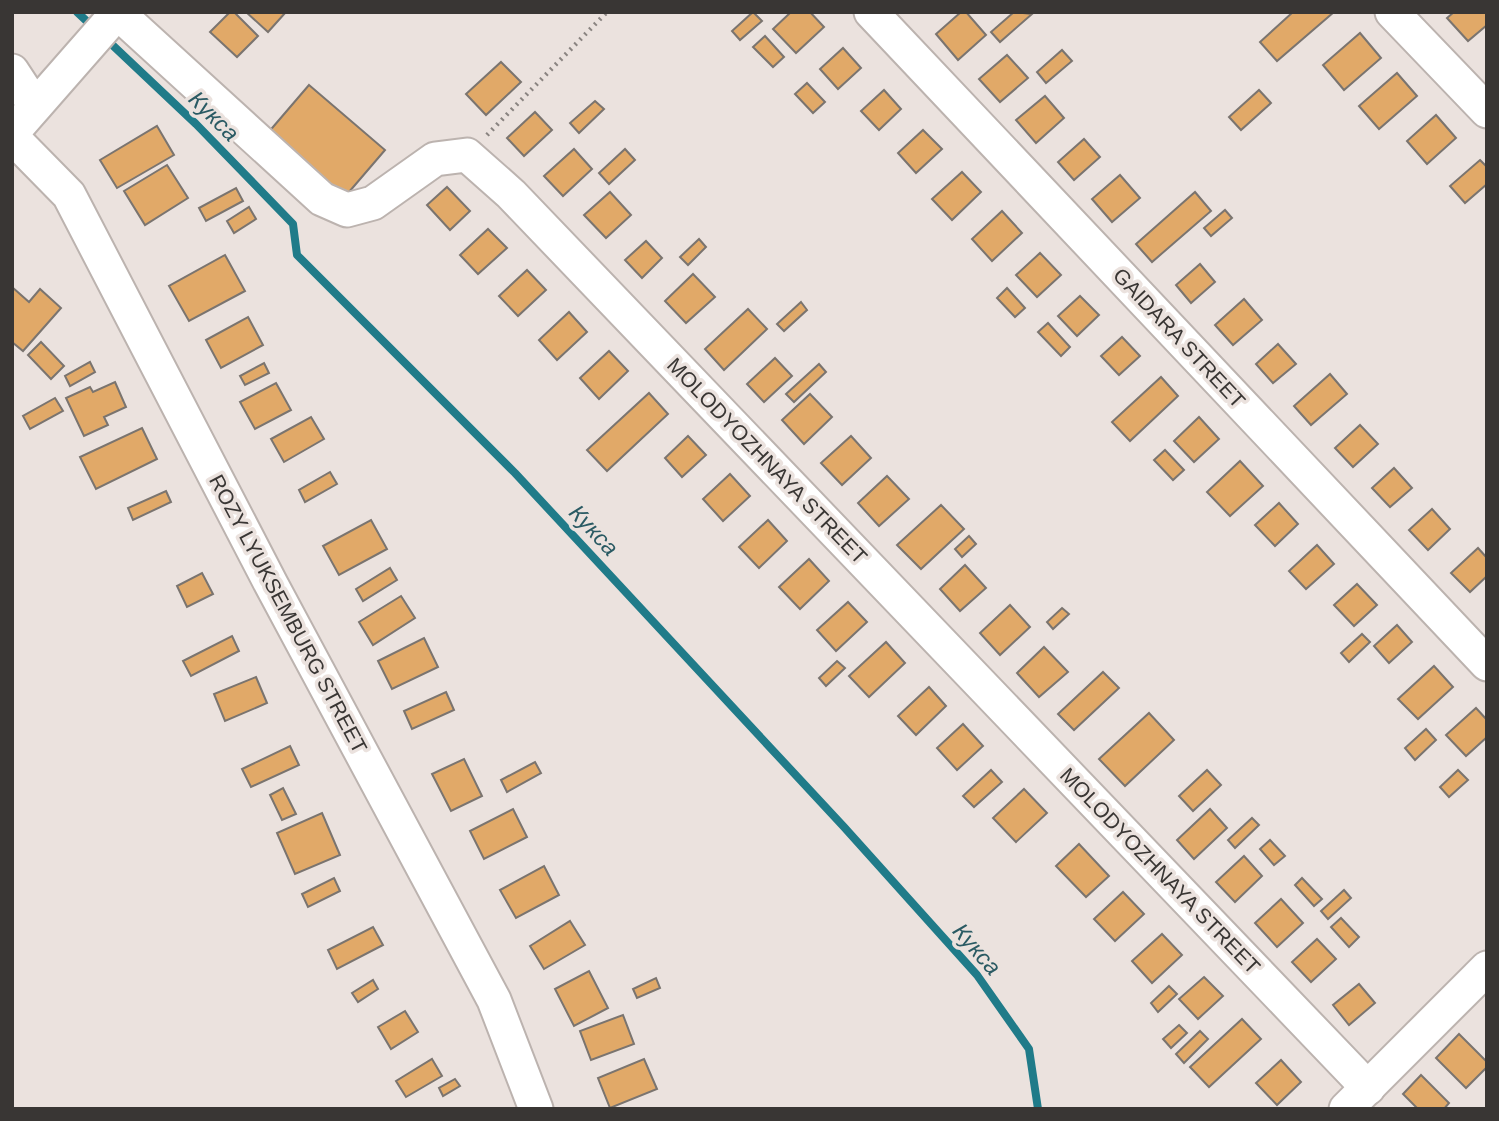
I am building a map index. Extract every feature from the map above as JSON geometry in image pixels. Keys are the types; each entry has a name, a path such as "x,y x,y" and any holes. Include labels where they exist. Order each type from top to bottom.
{"street":[{"name":"GAIDARA STREET","path":"870,12 1487,664"},
{"path":"1392,12 1487,111"},
{"path":"12,135 107,26 322,199 347,210 373,203 436,159 467,155"},
{"path":"12,71 35,106"},
{"name":"ROZY LYUKSEMBURG STREET","path":"12,135 69,195 271,584 494,1000 536,1109"},
{"name":"MOLODYOZHNAYA STREET","path":"467,155 511,194 1357,1098"},
{"path":"1357,1098 1487,968"}],"path":[{"path":"467,155 607,12"}],"building":[{"path":"230,12 234,12 258,36 237,57 210,32"},
{"path":"246,12 286,12 268,32"},
{"path":"753,12 762,21 740,40 732,31"},
{"path":"791,12 810,12 824,27 796,53 773,29"},
{"path":"961,12 966,12 986,35 958,60 936,34"},
{"path":"1014,12 1032,14 1000,42 991,32"},
{"path":"1293,12 1334,12 1277,61 1260,42"},
{"path":"1454,12 1487,12 1487,25 1468,41 1447,18"},
{"path":"1360,33 1381,58 1344,90 1323,65"},
{"path":"765,36 784,57 773,67 753,47"},
{"path":"843,48 861,68 838,89 820,69"},
{"path":"1062,50 1072,61 1046,83 1037,72"},
{"path":"1007,55 1028,78 1000,102 979,79"},
{"path":"501,62 521,82 486,115 466,94"},
{"path":"1397,73 1417,96 1379,129 1359,106"},
{"path":"807,83 825,102 813,113 795,94"},
{"path":"309,85 385,150 343,199 267,134"},
{"path":"884,90 901,109 879,130 861,111"},
{"path":"1259,90 1271,103 1241,130 1229,117"},
{"path":"1045,96 1064,118 1036,143 1016,120"},
{"path":"595,101 604,109 579,133 570,123"},
{"path":"535,112 552,130 524,156 507,138"},
{"path":"1436,115 1456,138 1427,164 1407,141"},
{"path":"157,126 174,155 117,188 100,160"},
{"path":"923,130 942,149 916,173 898,153"},
{"path":"1084,139 1100,157 1074,180 1058,162"},
{"path":"574,149 592,169 563,196 544,176"},
{"path":"625,149 635,160 609,184 599,173"},
{"path":"1480,160 1487,167 1487,184 1465,203 1450,186"},
{"path":"167,165 188,198 145,225 124,191"},
{"path":"962,172 981,192 952,220 932,199"},
{"path":"1120,175 1140,198 1112,222 1092,199"},
{"path":"447,187 470,211 450,230 427,205"},
{"path":"236,188 243,201 206,221 199,208"},
{"path":"610,192 631,215 606,238 584,215"},
{"path":"1195,192 1211,211 1152,262 1136,244"},
{"path":"249,207 256,219 234,233 227,221"},
{"path":"1225,210 1232,218 1211,236 1204,228"},
{"path":"1002,211 1022,233 992,261 972,239"},
{"path":"488,229 507,248 478,274 460,255"},
{"path":"699,239 706,247 688,265 680,257"},
{"path":"646,241 662,258 642,278 625,260"},
{"path":"1040,253 1061,275 1037,297 1016,275"},
{"path":"225,255 245,291 189,321 169,286"},
{"path":"1200,264 1215,282 1191,303 1176,285"},
{"path":"527,270 546,290 518,316 499,296"},
{"path":"693,274 715,297 686,323 665,301"},
{"path":"12,287 29,302 40,289 61,308 23,351 12,342"},
{"path":"1007,288 1025,308 1015,317 997,298"},
{"path":"1080,296 1099,315 1077,336 1058,316"},
{"path":"1244,299 1262,320 1233,345 1215,325"},
{"path":"801,302 807,310 784,331 777,324"},
{"path":"748,309 767,329 724,370 705,349"},
{"path":"569,312 587,332 557,360 539,340"},
{"path":"248,317 263,345 221,368 206,340"},
{"path":"1048,323 1070,347 1061,356 1038,332"},
{"path":"1122,337 1140,356 1119,375 1101,356"},
{"path":"41,342 64,366 51,379 28,355"},
{"path":"1278,344 1296,364 1273,383 1256,364"},
{"path":"609,351 628,371 599,399 580,378"},
{"path":"775,358 792,376 764,402 747,384"},
{"path":"90,362 95,372 70,386 65,376"},
{"path":"264,363 269,373 245,385 240,376"},
{"path":"819,364 826,372 794,402 786,394"},
{"path":"1330,374 1347,394 1311,425 1294,406"},
{"path":"1161,377 1178,396 1130,441 1112,422"},
{"path":"115,382 126,407 104,417 108,425 84,436 66,398 90,387 93,392"},
{"path":"276,383 291,410 255,429 240,402"},
{"path":"649,393 668,414 607,471 587,450"},
{"path":"810,394 832,417 804,444 782,420"},
{"path":"55,398 63,411 30,429 23,416"},
{"path":"311,417 324,439 284,462 271,439"},
{"path":"1199,417 1219,439 1194,462 1174,441"},
{"path":"1360,425 1378,444 1353,467 1335,448"},
{"path":"142,428 157,459 96,489 80,457"},
{"path":"688,436 706,455 682,477 665,458"},
{"path":"851,436 871,458 842,485 821,463"},
{"path":"1165,450 1184,470 1173,480 1154,460"},
{"path":"1240,461 1263,486 1230,516 1207,492"},
{"path":"1394,468 1412,488 1390,507 1372,488"},
{"path":"330,472 337,484 305,502 299,490"},
{"path":"730,474 750,496 723,521 703,499"},
{"path":"887,476 909,499 879,526 858,503"},
{"path":"166,491 171,502 133,520 128,508"},
{"path":"1279,503 1298,524 1275,546 1255,525"},
{"path":"941,505 964,529 921,569 897,545"},
{"path":"1432,509 1450,529 1428,550 1409,530"},
{"path":"371,520 387,549 339,575 323,546"},
{"path":"768,520 787,541 759,568 739,547"},
{"path":"969,536 976,544 962,557 955,549"},
{"path":"1317,545 1334,564 1306,589 1289,571"},
{"path":"1478,548 1487,558 1487,576 1470,592 1451,573"},
{"path":"809,559 829,581 800,609 779,587"},
{"path":"965,565 986,588 960,611 940,589"},
{"path":"390,568 397,580 363,601 356,589"},
{"path":"202,573 213,594 187,607 177,586"},
{"path":"1357,584 1377,605 1354,626 1334,605"},
{"path":"401,596 415,618 373,645 359,622"},
{"path":"848,602 867,622 836,651 817,630"},
{"path":"1010,605 1030,627 1000,655 980,633"},
{"path":"1062,608 1069,614 1053,629 1047,622"},
{"path":"1397,625 1412,642 1389,663 1374,646"},
{"path":"1362,634 1370,642 1349,662 1341,653"},
{"path":"232,636 239,651 191,676 183,661"},
{"path":"424,638 438,667 392,689 378,661"},
{"path":"886,642 905,663 869,697 849,676"},
{"path":"1044,647 1068,672 1039,697 1017,673"},
{"path":"837,661 845,668 826,686 819,678"},
{"path":"1434,666 1453,687 1418,719 1398,699"},
{"path":"1103,672 1119,688 1074,730 1058,714"},
{"path":"256,677 267,703 225,721 214,694"},
{"path":"929,687 946,706 916,735 898,716"},
{"path":"446,692 454,710 412,729 404,711"},
{"path":"1476,708 1487,720 1487,737 1466,756 1446,735"},
{"path":"1149,713 1174,740 1125,786 1099,759"},
{"path":"963,724 983,746 957,770 937,748"},
{"path":"1426,729 1436,740 1415,760 1405,748"},
{"path":"290,746 299,765 251,787 242,769"},
{"path":"464,759 482,796 451,811 432,774"},
{"path":"535,762 541,773 507,792 501,780"},
{"path":"991,770 1002,782 974,807 963,796"},
{"path":"1207,770 1221,785 1193,811 1179,796"},
{"path":"1458,770 1468,780 1449,797 1440,787"},
{"path":"283,788 296,814 282,820 270,795"},
{"path":"1024,789 1047,813 1016,842 993,818"},
{"path":"513,809 527,837 484,859 470,831"},
{"path":"1210,809 1227,828 1194,859 1177,840"},
{"path":"322,813 340,855 295,874 277,833"},
{"path":"1252,818 1259,825 1235,848 1228,840"},
{"path":"1270,840 1285,856 1274,865 1260,849"},
{"path":"1079,844 1109,876 1086,897 1056,866"},
{"path":"1244,856 1262,876 1235,902 1216,882"},
{"path":"544,866 559,895 516,918 500,890"},
{"path":"334,878 340,891 308,907 302,894"},
{"path":"1302,878 1322,899 1314,906 1295,885"},
{"path":"1344,890 1351,898 1328,919 1321,911"},
{"path":"1123,892 1144,914 1115,941 1094,919"},
{"path":"1281,899 1303,923 1277,947 1255,923"},
{"path":"1341,918 1359,937 1349,947 1331,927"},
{"path":"570,921 585,945 544,969 530,946"},
{"path":"373,927 383,945 337,969 328,950"},
{"path":"1162,934 1182,955 1152,983 1132,961"},
{"path":"1317,939 1336,959 1311,982 1292,962"},
{"path":"589,971 608,1008 574,1026 555,989"},
{"path":"1204,977 1223,996 1198,1019 1179,999"},
{"path":"656,978 660,988 637,998 633,989"},
{"path":"373,980 378,989 358,1002 352,993"},
{"path":"1359,984 1375,1003 1349,1025 1333,1005"},
{"path":"1169,986 1177,994 1158,1012 1151,1003"},
{"path":"405,1011 418,1032 391,1049 378,1027"},
{"path":"623,1015 634,1044 591,1060 580,1031"},
{"path":"1242,1019 1261,1039 1209,1087 1190,1067"},
{"path":"1179,1025 1187,1033 1171,1048 1163,1039"},
{"path":"1200,1031 1208,1039 1184,1063 1176,1054"},
{"path":"1459,1034 1487,1062 1487,1067 1466,1088 1436,1058"},
{"path":"432,1059 442,1076 406,1097 396,1081"},
{"path":"644,1059 657,1089 610,1108 598,1078"},
{"path":"1281,1060 1301,1082 1277,1105 1256,1083"},
{"path":"1421,1075 1449,1103 1444,1109 1418,1109 1403,1094"},
{"path":"455,1079 460,1086 443,1096 439,1088"}],"waterway":[{"name":"Кукса","path":"77,12 94,28"},
{"name":"Кукса","path":"106,39 196,124 293,224 297,255 515,473 844,827 977,975 1029,1049 1038,1109"}]}
